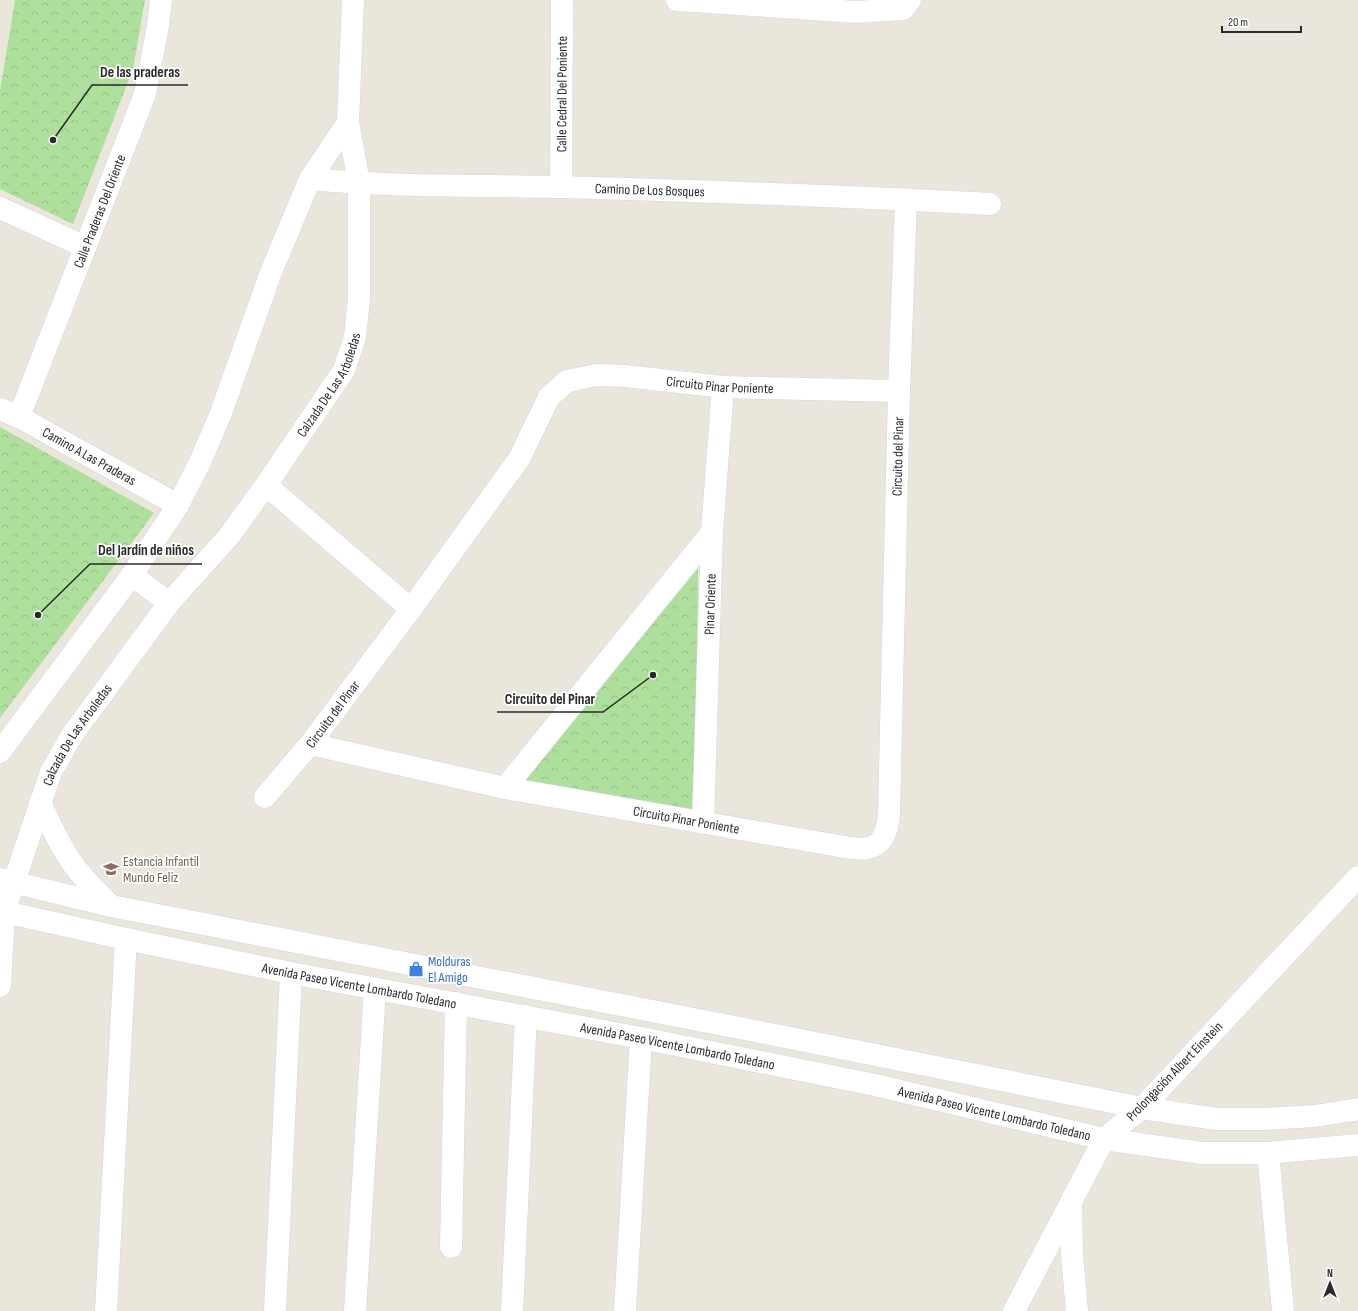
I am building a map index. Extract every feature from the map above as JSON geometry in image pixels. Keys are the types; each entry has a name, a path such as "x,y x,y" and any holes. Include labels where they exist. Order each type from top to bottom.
{"street":[{"name":"Calle Praderas Del Oriente","path":"9,413 85,247 145,94 158,26 161,0"},
{"name":"Calzada De Las Arboledas","path":"0,986 2,911 7,881 51,772 72,735 169,603 229,536 266,485 344,370 355,337 359,299 359,183 348,122 353,0"},
{"name":"Calle Cedral Del Poniente","path":"561,187 562,0"},
{"path":"678,0 734,2 856,12 903,8 910,0"},
{"path":"0,752 132,575 178,505 200,462 221,413 271,272 310,179 348,122"},
{"name":"Camino De Los Bosques","path":"310,179 359,183 561,187 990,204"},
{"name":"Circuito del Pinar","path":"868,849 878,843 884,836 888,826 889,812 899,391 906,200"},
{"path":"0,208 85,247"},
{"name":"Circuito Pinar Poniente","path":"549,397 567,381 596,375 625,376 723,387 899,391"},
{"name":"Pinar Oriente","path":"703,823 712,532 723,387"},
{"name":"Circuito del Pinar","path":"265,797 310,744 411,609 519,459 549,397"},
{"name":"Camino A Las Praderas","path":"9,413 178,505"},
{"path":"266,485 411,609"},
{"path":"505,788 712,532"},
{"path":"132,575 169,603"},
{"name":"Circuito Pinar Poniente","path":"310,744 505,788 850,848 868,849"},
{"path":"40,802 58,840 70,860 111,906"},
{"name":"Prolongación Albert Einstein","path":"1014,1311 1104,1139 1142,1108 1358,876"},
{"name":"Avenida Paseo Vicente Lombardo Toledano","path":"7,881 111,906 1142,1108 1216,1119 1266,1119 1315,1116 1358,1108"},
{"name":"Avenida Paseo Vicente Lombardo Toledano","path":"2,911 126,939 291,973 641,1038 875,1085 1104,1139 1202,1153 1268,1153 1358,1145"},
{"path":"106,1311 126,939"},
{"path":"275,1311 291,973"},
{"path":"355,1311 375,989"},
{"path":"451,1247 456,1003"},
{"path":"512,1311 526,1016"},
{"path":"625,1311 641,1038"},
{"path":"1268,1153 1283,1311"},
{"path":"1071,1202 1072,1255 1077,1311"}],"green space":[{"path":"15,0 145,0 133,69 73,224 0,189 0,91"},
{"path":"0,427 154,513 0,718"},
{"path":"698,569 695,812 522,780"}],"place":[{"name":"De las praderas","path":"53,140"},
{"name":"Del Jardín de niños","path":"38,615"},
{"name":"Circuito del Pinar","path":"653,675"},
{"name":"Estancia Infantil Mundo Feliz","path":"111,869"},
{"name":"Molduras El Amigo","path":"416,969"}]}
